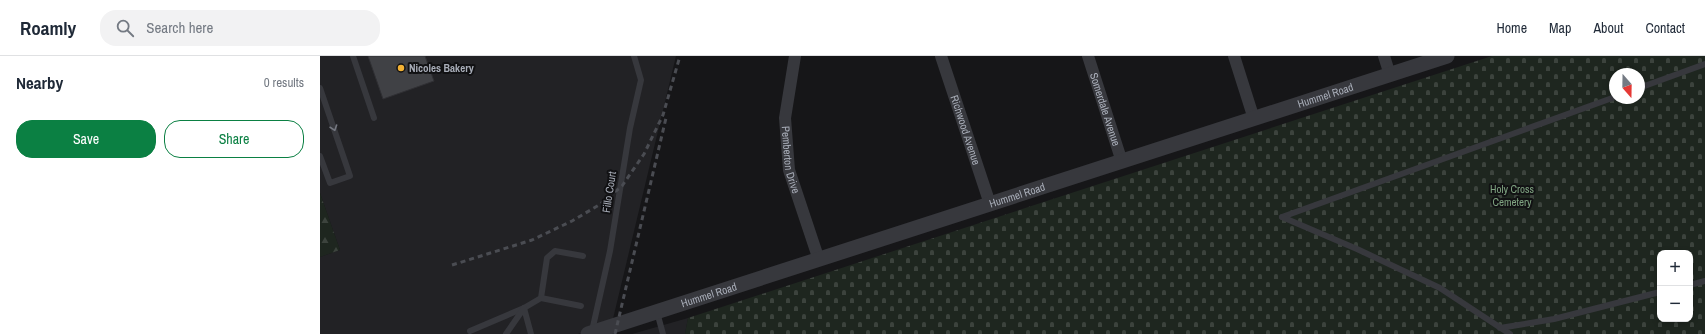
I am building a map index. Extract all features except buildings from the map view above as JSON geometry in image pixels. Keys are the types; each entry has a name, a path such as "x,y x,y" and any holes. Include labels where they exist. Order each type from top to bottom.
{"street":[{"name":"Pemberton Drive","path":"795,56 785,118 789,170 819,260"},
{"name":"Richwood Avenue","path":"941,56 990,204"},
{"name":"Somerdale Avenue","path":"1088,56 1122,162"},
{"path":"1234,56 1254,119"},
{"path":"1384,56 1390,75"},
{"name":"Hummel Road","path":"590,333 1447,56"}],"lane":[{"path":"353,56 374,118"},
{"name":"Fillo Court","path":"590,333 610,251 629,135 641,80 634,56"},
{"path":"1645,86 1705,64"},
{"path":"320,90 350,176 330,183 320,156"},
{"path":"1510,334 1440,288 1357,249 1282,217 1609,99"},
{"path":"541,298 547,258 555,251 583,256"},
{"path":"1693,283 1705,281"},
{"path":"1500,328 1554,319 1657,293"},
{"path":"470,330 524,308 541,298 581,306"},
{"path":"506,334 524,308"},
{"path":"524,308 531,334"},
{"path":"657,312 663,334"}],"shaded area":[{"path":"320,56 676,56 612,323 578,334 320,334 320,257 340,250 320,193"},
{"path":"688,318 685,334 632,334"}],"green space":[{"name":"Holy Cross Cemetery","path":"1492,56 1705,56 1705,334 685,334 688,318"},
{"path":"320,193 340,250 320,257"}],"railway":[{"path":"452,265 532,240 572,221 599,205 622,186 644,154 663,115 680,56"},
{"path":"615,334 666,118"}],"place":[{"name":"Nicoles Bakery","path":"401,68"}]}
